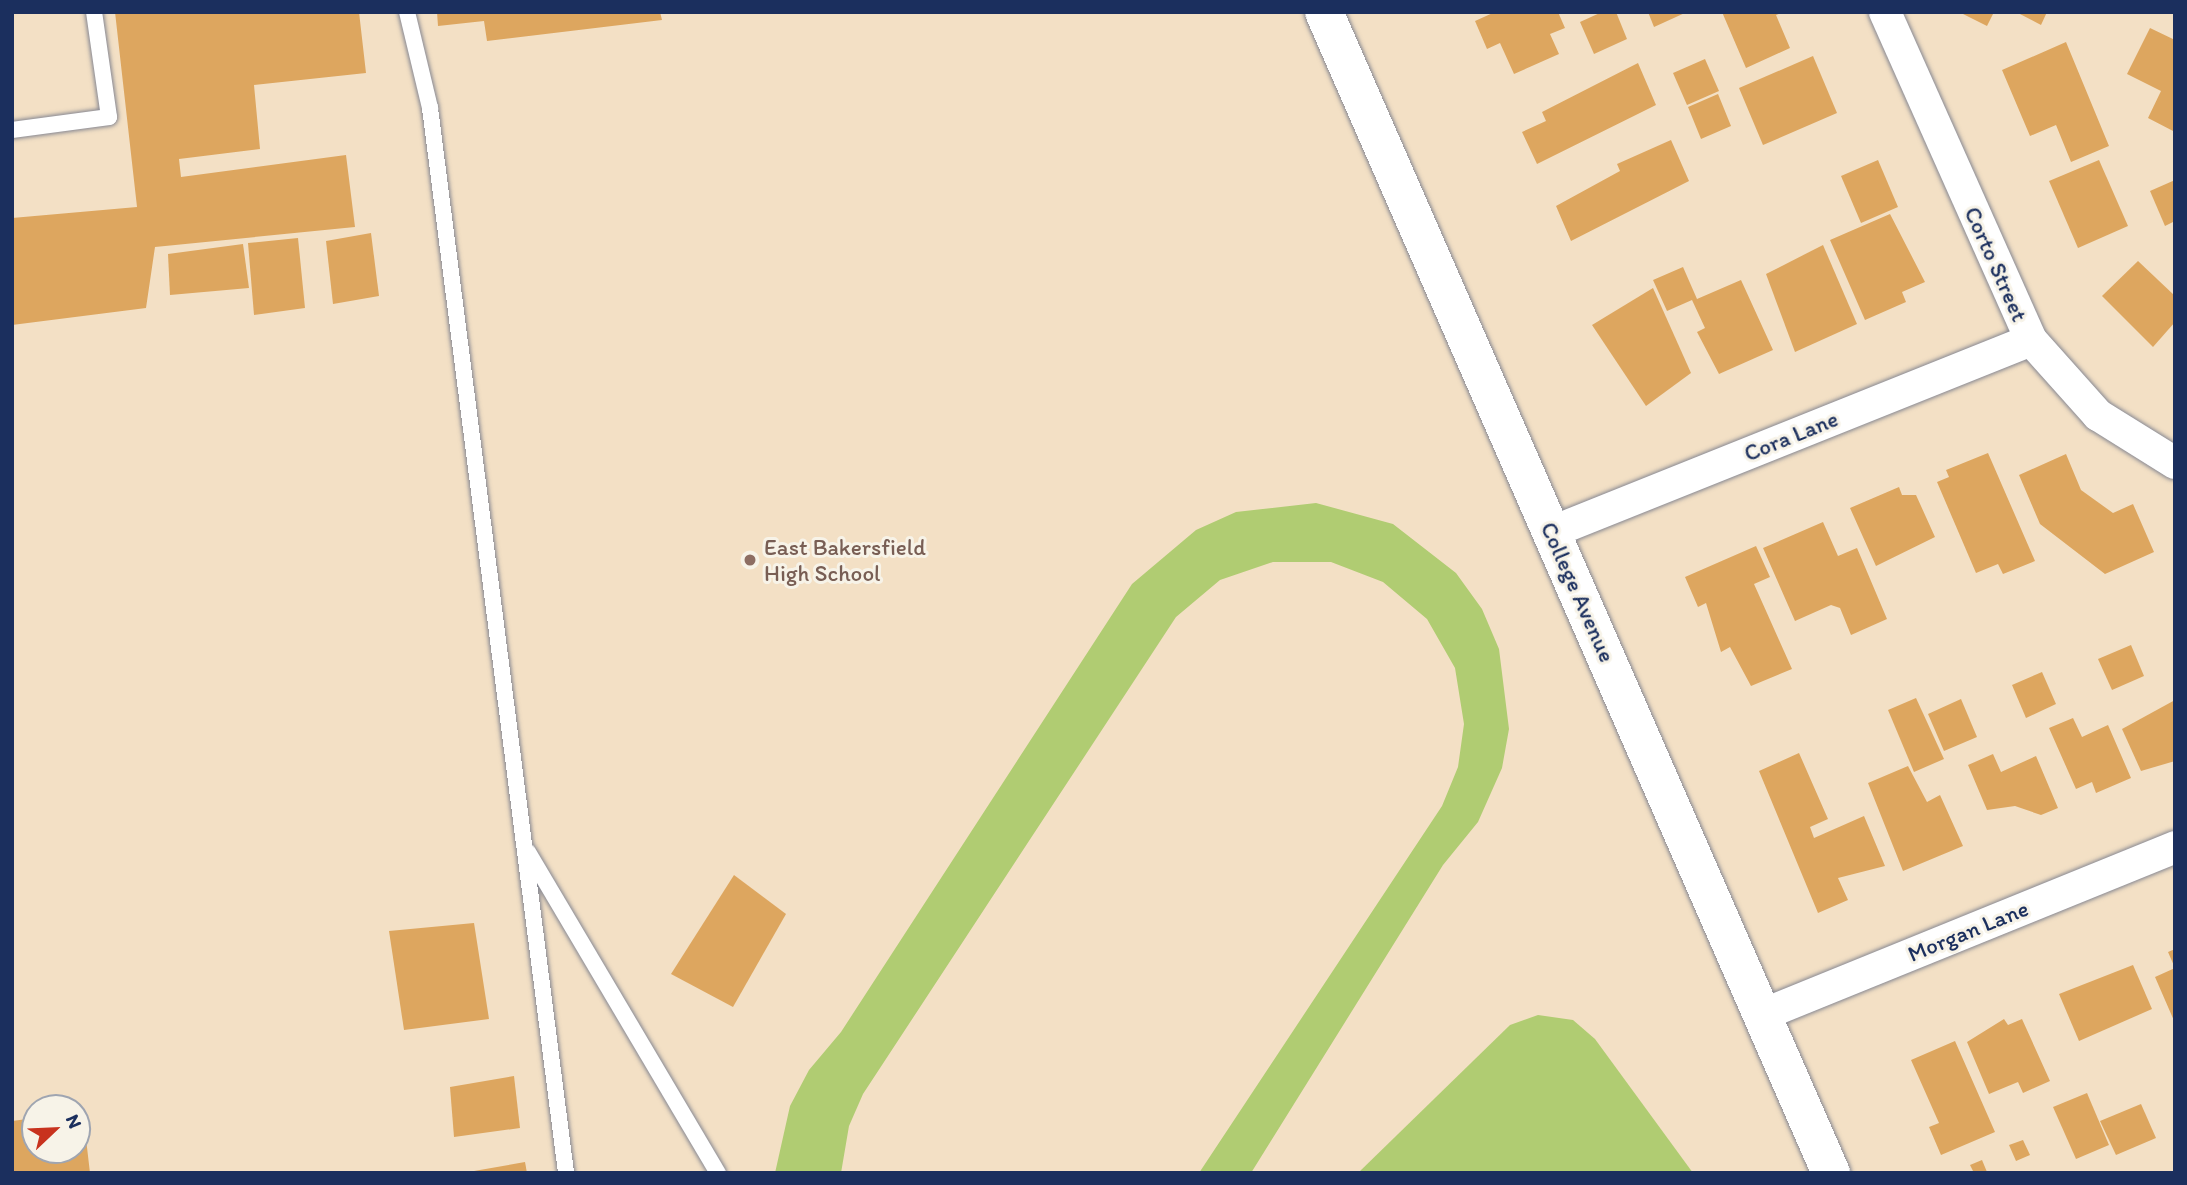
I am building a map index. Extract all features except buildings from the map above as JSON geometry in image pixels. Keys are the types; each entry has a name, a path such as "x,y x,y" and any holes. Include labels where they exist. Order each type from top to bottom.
{"street":[{"name":"College Avenue","path":"1324,12 1831,1173"},
{"name":"Corto Street","path":"1885,12 2031,340 2098,415 2175,463"},
{"name":"Cora Lane","path":"1552,532 2031,340"},
{"name":"Morgan Lane","path":"1762,1015 2175,847"}],"lane":[{"path":"12,130 109,117 94,12"},
{"path":"407,12 430,108 566,1173"},
{"path":"525,846 718,1173"}],"green space":[{"path":"1316,503 1393,524 1456,573 1482,609 1499,649 1509,729 1502,768 1478,822 1443,865 1251,1173 1199,1173 1442,806 1458,767 1464,724 1455,668 1427,619 1383,582 1331,562 1273,562 1220,580 1176,617 863,1094 849,1126 841,1173 775,1173 790,1106 809,1070 841,1032 1132,584 1196,530 1236,512"},
{"path":"1538,1015 1573,1020 1595,1039 1693,1173 1358,1173 1510,1025"}],"place":[{"name":"East Bakersfield High School","path":"750,560"}]}
